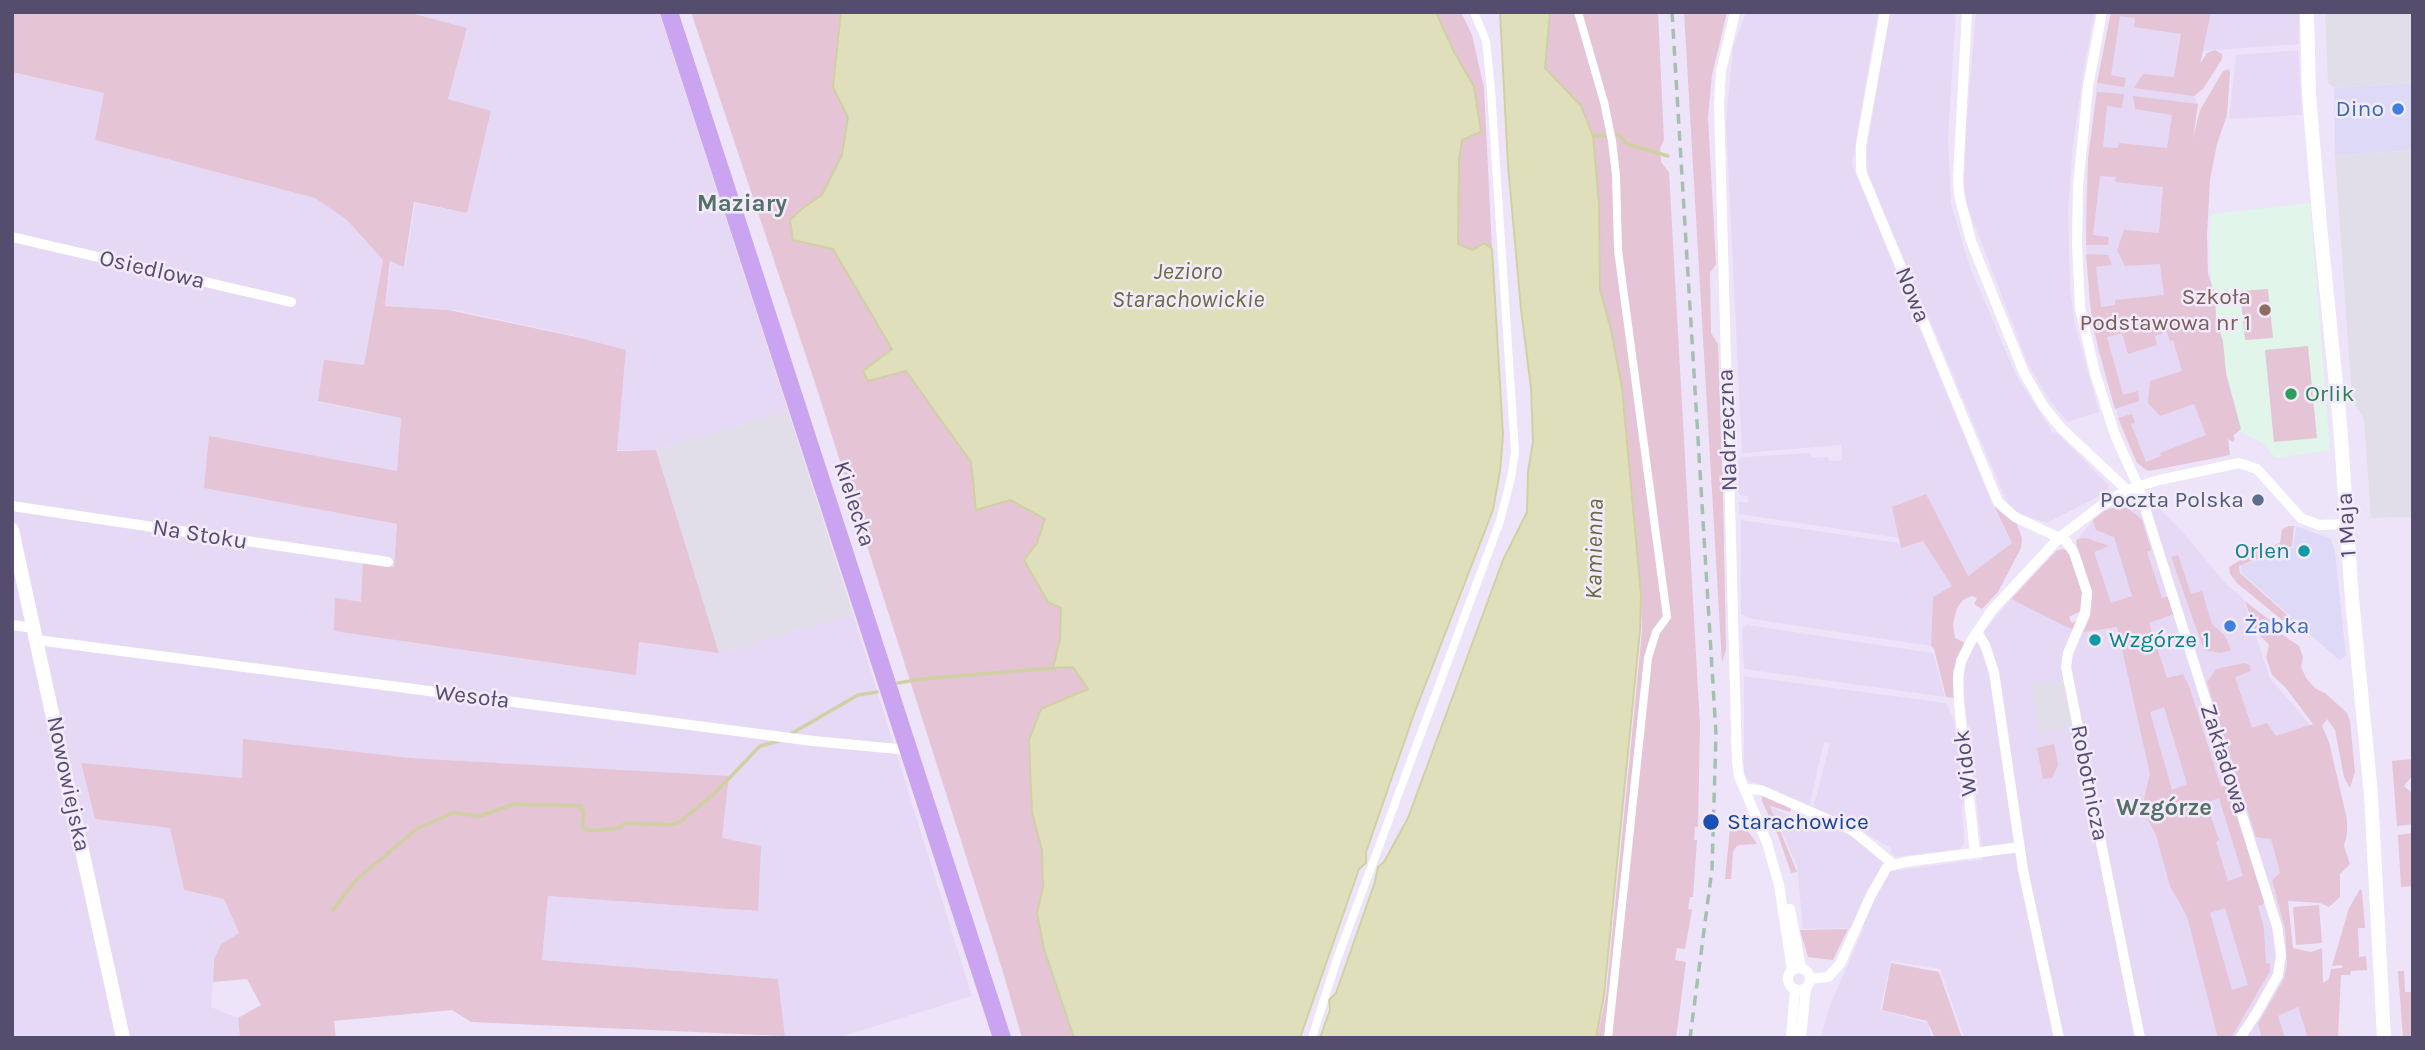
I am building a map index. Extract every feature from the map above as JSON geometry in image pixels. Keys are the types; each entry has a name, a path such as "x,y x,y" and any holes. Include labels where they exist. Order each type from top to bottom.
{"main road":[{"name":"Kielecka","path":"669,12 1001,1038"}],"street":[{"path":"1312,1038 1336,962 1500,521 1511,478 1515,452 1491,90 1486,41 1474,12"},
{"path":"1578,12 1604,102 1612,141 1616,175 1618,250 1667,617 1656,632 1648,658 1608,1038"},
{"name":"Nadrzeczna","path":"1735,12 1721,71 1719,134 1737,762 1744,789 1783,877 1796,969 1788,981 1804,985"},
{"name":"Nowa","path":"1885,12 1861,145 1861,171 1998,502 2015,517 2060,537"},
{"path":"1967,12 1958,178 1959,195 1971,241 2024,373 2044,407 2061,428 2132,488"},
{"name":"Zakładowa","path":"2102,12 2088,87 2078,185 2080,308 2095,373 2277,926 2281,955 2278,975 2243,1033"},
{"name":"1 Maja","path":"2307,12 2309,95 2371,795 2384,1038"},
{"name":"Osiedlowa","path":"12,237 291,302"},
{"name":"Widok","path":"1975,853 1958,682 1961,661 1992,610 2060,537 2102,505 2132,488 2230,464 2247,464 2262,474 2283,501 2301,518 2319,525 2346,524"},
{"name":"Na Stoku","path":"12,506 388,562"},
{"name":"Nowowiejska","path":"12,530 123,1038"},
{"name":"Robotnicza","path":"2060,537 2074,553 2087,592 2085,613 2067,653 2066,667 2140,1038"},
{"name":"Wesoła","path":"12,625 36,634 813,741 908,750"},
{"name":"Widok","path":"1977,632 1985,645 1994,672 2020,847 2059,1038"},
{"path":"1744,789 1761,790 1852,830 1893,864"},
{"path":"1804,985 1828,977 1836,969 1880,876 1887,867 2020,847"},
{"path":"1791,1038 1807,971 1796,969"},
{"path":"1801,1038 1804,985"}],"shaded area":[{"path":"12,12 407,12 467,28 448,99 491,111 467,213 414,202 404,267 390,261 385,306 449,310 626,350 617,451 656,450 719,653 639,642 636,675 334,631 335,598 361,602 363,563 394,567 397,524 204,488 209,436 397,471 401,418 318,401 324,360 364,365 383,260 347,220 315,198 95,140 104,93 12,72"},
{"path":"407,12 659,12 788,411 656,450 617,450 626,350 455,310 385,306 391,262 405,267 415,203 467,213 491,112 448,99 467,28"},
{"path":"691,12 841,12 833,87 848,117 842,155 822,195 803,208 833,249 892,349 863,371 868,381 905,370 971,462 976,510 1010,500 1045,519 1037,543 1061,608 1060,639 1053,667 1073,667 1089,689 1041,709 1032,812 1042,850 1043,887 1037,913 1044,949 1074,1038 1022,1038 816,386"},
{"path":"1436,12 1461,12 1472,35 1484,88 1492,249 1484,243 1473,250 1458,244 1459,160 1462,140 1480,132 1453,50"},
{"path":"1550,12 1658,12 1664,140 1660,148 1661,162 1669,172 1700,725 1698,827 1695,827 1694,840 1697,840 1693,897 1690,897 1688,909 1692,910 1685,949 1677,948 1675,960 1686,962 1676,1038 1597,1038 1606,996 1629,766 1642,631 1641,595 1611,330 1600,290 1599,205 1593,136 1545,68"},
{"path":"1684,12 1727,12 1712,75 1708,117 1716,264 1710,273 1711,333 1718,344 1723,497 1726,649 1722,663"},
{"path":"1746,12 1878,12 1852,164 1991,501 2012,544 1968,576 1893,507 1899,538 1739,514 1739,502 1748,502 1748,496 1740,495 1738,491 1738,460 1742,457 1811,453 1812,458 1842,460 1841,445 1742,453 1726,122 1733,48"},
{"path":"1890,12 1956,12 1948,137 1951,204 1970,267 2016,375 2053,433 2056,432 2109,485 2107,492 2047,523 2015,512 2006,500 1868,175 1867,147"},
{"path":"1976,12 2095,12 2073,145 2068,211 2070,287 2074,321 2099,412 2067,422 2050,401 2028,364 1967,205 1964,184 1966,129"},
{"path":"2111,12 2299,12 2299,44 2203,51 2194,96 2198,104 2184,191 2230,455 2149,471 2144,470 2134,457 2117,414 2098,351 2089,298 2085,222 2088,159 2097,83"},
{"path":"2111,12 2211,12 2200,64 2207,53 2215,50 2222,54 2222,59 2203,89 2194,96 2134,88 2143,74 2174,77 2181,34 2134,27 2135,18 2120,16 2111,75 2126,78 2124,87 2097,83"},
{"path":"2325,12 2413,12 2413,83 2334,88 2328,83"},
{"path":"2298,50 2302,115 2229,119 2236,55"},
{"path":"2229,69 2227,115 2217,144 2210,180 2208,274 2215,294 2216,319 2223,341 2226,373 2241,429 2233,436 2233,442 2228,439 2230,455 2149,471 2137,463 2118,418 2132,414 2135,423 2131,424 2146,462 2161,456 2160,453 2206,435 2194,404 2160,416 2148,403 2150,381 2182,371 2173,340 2170,341 2167,332 2155,336 2157,345 2128,354 2122,333 2107,337 2123,395 2138,391 2139,401 2115,409 2092,323 2086,254 2108,255 2112,265 2096,267 2101,307 2115,305 2115,300 2164,295 2160,264 2125,266 2117,250 2124,230 2159,233 2163,187 2115,182 2116,177 2100,176 2093,235 2109,237 2108,245 2086,245 2088,159 2097,92 2124,94 2122,108 2107,106 2103,147 2118,148 2119,143 2167,148 2172,115 2135,109 2133,96 2198,104 2193,138 2200,110 2223,71"},
{"path":"12,72 104,93 96,140 315,198 347,220 383,260 364,366 318,402 401,418 397,472 210,436 205,488 397,524 394,567 636,675 639,642 719,653 853,614 972,996 837,1038 794,1038 785,1036 778,979 542,960 548,896 758,911 722,839 729,777 410,758 244,740 242,778 81,764 95,819 170,828 184,890 224,899 239,933 221,944 214,959 211,1007 238,1018 240,1038 12,1038"},
{"path":"2413,83 2413,150 2335,156 2334,88"},
{"path":"2413,150 2413,531 2412,517 2371,518 2364,419 2352,400 2335,156"},
{"name":"Szkoła Podstawowa nr 1","path":"2310,203 2330,450 2276,458 2261,442 2237,430 2213,331 2211,214"},
{"path":"2268,289 2273,338 2245,340 2240,291"},
{"name":"Orlik","path":"2308,346 2317,438 2274,442 2265,350"},
{"path":"788,411 853,614 719,653 656,450"},
{"path":"1926,494 1968,576 2012,543 1994,506 2016,522 2022,538 2021,548 1998,592 1982,609 1974,604 1977,598 1972,596 1963,600 1957,608 1953,624 1955,638 1965,643 1953,671 1954,698 1946,697 1931,646 1933,597 1952,586 1923,541 1901,548 1892,507"},
{"path":"2152,501 2187,537 2226,584 2243,598 2270,678 2316,732 2271,838 2280,873 2272,880 2285,929 2287,964 2284,979 2298,1006 2308,1038 1964,1038 1940,969 1891,961 1880,1010 1928,1023 1931,1038 1820,1038 1831,1003 1864,928 1803,929 1797,866 1771,807 1802,821 1800,827 1831,832 1833,826 1880,856 1892,871 1983,859 1964,695 1964,668 1972,650 2011,599 2083,632 2090,617 2092,597 2076,541 2104,511 2123,504"},
{"path":"2123,504 2142,520 2151,550 2147,552 2162,598 2168,597 2174,614 2149,623 2167,678 2183,674 2189,686 2221,787 2228,785 2265,903 2258,906 2264,929 2266,963 2270,964 2270,971 2231,1038 2218,1038 2187,916 2170,886 2156,835 2148,820 2144,798 2150,774 2117,627 2083,632 2090,617 2092,597 2078,552 2078,539 2086,538 2109,546 2094,552 2111,603 2132,596 2114,537 2096,530 2093,520 2104,511","holes":["2164,707 2187,784 2172,790 2150,712","2219,798 2243,876 2228,881 2216,842 2219,840 2206,803","2225,908 2248,985 2232,990 2210,913"]},
{"path":"1741,520 1899,543 1901,548 1923,541 1953,586 1933,597 1931,646 1752,619 1741,614"},
{"path":"2294,526 2292,546 2239,566 2240,573 2295,622 2296,625 2292,628 2238,584 2230,574 2229,567 2248,555 2280,543 2282,529"},
{"path":"2296,526 2331,539 2335,552 2346,656 2339,660 2241,572 2241,566 2293,547"},
{"path":"2056,551 2069,551 2084,595 2083,610 2069,617 2072,623 2080,619 2075,631 2011,599"},
{"path":"2178,555 2191,594 2202,591 2212,624 2226,637 2231,651 2219,653 2204,650 2171,557"},
{"path":"2245,601 2272,622 2277,631 2299,646 2303,657 2301,667 2306,678 2347,713 2350,721 2355,772 2350,788 2344,777 2335,730 2327,719 2322,726 2329,742 2347,819 2344,846 2350,864 2340,874 2340,897 2329,907 2320,903 2288,901 2293,948 2311,952 2322,948 2323,983 2329,979 2331,969 2342,968 2342,965 2332,966 2349,908 2360,889 2362,891 2365,928 2358,928 2359,957 2366,956 2367,970 2341,975 2338,1038 2308,1038 2298,1007 2278,1016 2285,1038 2262,1038 2258,1024 2284,979 2287,964 2285,929 2272,880 2280,873 2271,839 2256,837 2207,682 2216,669 2244,663 2250,665 2251,671 2235,677 2252,728 2267,723 2276,736 2313,724 2285,687 2272,675 2266,657 2269,645 2255,630"},
{"path":"1747,625 1933,653 1945,697 1744,669 1742,628"},
{"path":"1744,676 1946,703 1954,720 1966,801 1962,804 1964,844 1959,849 1896,857 1891,853 1891,848 1850,825 1813,809 1830,743 1824,742 1809,807 1748,780 1744,772"},
{"path":"2064,680 2072,727 2039,734 2031,685"},
{"path":"243,739 410,758 729,776 722,838 761,846 758,911 548,896 542,960 778,979 785,1036 471,1022 452,1010 334,1021 336,1038 240,1038 238,1018 261,1005 247,979 213,982 214,959 221,944 239,933 224,899 184,890 170,828 95,819 81,763 242,778"},
{"path":"2054,744 2058,765 2052,778 2043,779 2037,748"},
{"path":"2413,759 2413,775 2404,786 2413,794 2413,824 2397,826 2392,761"},
{"path":"1762,796 1792,806 1790,812 1770,806 1797,872 1791,873"},
{"path":"1730,829 1748,831 1757,844 1736,847 1733,852 1731,879 1725,879"},
{"path":"2413,833 2413,886 2401,887 2398,835"},
{"path":"2319,905 2322,943 2296,945 2293,907"},
{"path":"1848,929 1833,960 1808,957 1800,930"},
{"path":"1891,963 1939,972 1962,1038 1935,1038 1927,1021 1882,1010"},
{"path":"2398,971 2404,971 2405,992 2413,992 2413,1038 2403,1038"}],"water":[{"name":"Jezioro Starachowickie","path":"841,12 1436,12 1474,87 1481,132 1462,140 1459,160 1458,244 1473,250 1484,243 1492,249 1503,435 1493,510 1414,714 1366,852 1366,863 1359,869 1300,1038 1074,1038 1044,949 1037,913 1043,887 1042,850 1032,812 1029,740 1041,709 1088,689 1073,667 1053,668 1060,639 1061,608 1048,602 1024,560 1037,543 1045,519 1010,500 976,510 971,462 906,371 868,381 863,371 892,349 833,249 793,240 790,220 822,195 842,155 848,117 833,87"},
{"name":"Kamienna","path":"1500,12 1550,12 1545,68 1581,106 1593,136 1599,205 1600,290 1622,388 1641,595 1640,630 1604,995 1596,1038 1320,1038 1330,1010 1329,1000 1336,993 1378,867 1384,862 1408,818 1503,560 1527,512 1528,472 1533,442 1531,388 1508,165"}],"waterway":[{"path":"1614,135 1619,135 1627,144 1668,156"},
{"path":"1593,136 1605,136"},
{"path":"898,683 1053,668"},
{"path":"789,735 858,695 877,692"},
{"path":"333,910 356,880 418,828 453,813 480,816 515,804 581,806 584,813 582,827 590,831 619,828 626,823 670,825 680,822 716,792 760,746 779,741"}],"railway":[{"path":"1672,12 1716,734 1712,869 1690,1038"}],"place":[{"name":"Dino","path":"2398,109"},
{"name":"Szkoła Podstawowa nr 1","path":"2265,310"},
{"name":"Orlik","path":"2291,394"},
{"name":"Poczta Polska","path":"2258,500"},
{"name":"Orlen","path":"2304,551"},
{"name":"Żabka","path":"2230,626"},
{"name":"Wzgórze 1","path":"2095,640"},
{"name":"Starachowice","path":"1711,822"}],"district":[{"name":"Maziary","path":"742,204"},
{"name":"Wzgórze","path":"2164,808"}]}
